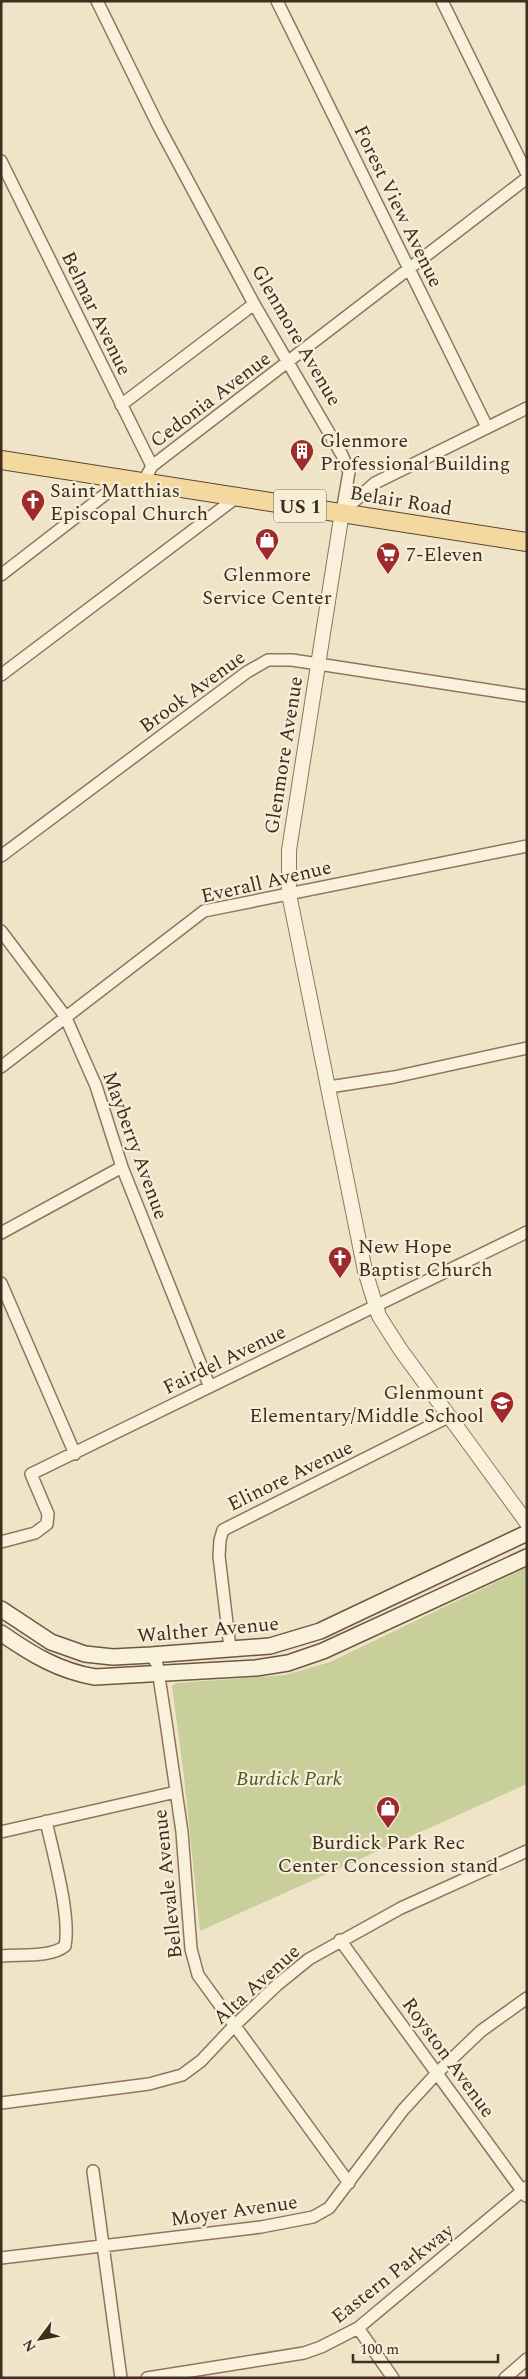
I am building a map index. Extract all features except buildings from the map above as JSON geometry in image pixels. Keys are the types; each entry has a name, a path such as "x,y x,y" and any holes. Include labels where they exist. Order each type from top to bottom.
{"main road":[{"name":"Belair Road","path":"1,460 125,479 148,473 237,497 527,542"},
{"name":"Walther Avenue","path":"1,1609 31,1631 67,1650 113,1657 270,1646 320,1630 527,1533"},
{"name":"Walther Avenue","path":"1,1633 48,1663 78,1674 102,1677 256,1668 305,1658 350,1640 527,1557"}],"street":[{"name":"Glenmore Avenue","path":"97,1 158,125 254,304 342,455 349,472 288,850 289,894 365,1272 375,1307 400,1349 527,1524"},
{"name":"Forest View Avenue","path":"277,1 487,427"},
{"path":"442,1 527,174"},
{"name":"Belmar Avenue","path":"1,161 121,405 148,473"},
{"name":"Cedonia Avenue","path":"148,473 409,267 527,178"},
{"path":"121,405 254,304"},
{"path":"342,512 366,490 401,469 527,408"},
{"path":"1,575 125,479"},
{"path":"349,480 358,488 366,490"},
{"path":"1,675 237,497"},
{"name":"Brook Avenue","path":"1,856 259,663 275,659 317,663 527,696"},
{"name":"Everall Avenue","path":"1,1067 65,1016 204,912 527,846"},
{"name":"Mayberry Avenue","path":"1,931 65,1016 96,1086 122,1167 209,1385"},
{"path":"329,1087 394,1077 527,1048"},
{"path":"1,1233 122,1167"},
{"name":"Fairdel Avenue","path":"1,1542 35,1533 47,1524 48,1514 31,1474 75,1454 209,1385 375,1307 527,1232"},
{"path":"1,1283 75,1454"},
{"name":"Elinore Avenue","path":"230,1648 219,1556 221,1533 226,1528 450,1416"},
{"name":"Bellevale Avenue","path":"150,1655 157,1664 159,1674 182,1832 192,1958 198,1975 349,2183"},
{"path":"1,1832 176,1792"},
{"path":"1,1956 47,1952 59,1950 66,1946 67,1938 63,1906 46,1821"},
{"name":"Alta Avenue","path":"1,2103 149,2084 173,2079 189,2071 202,2061 234,2026 283,1979 309,1959 340,1940 401,1908 527,1851"},
{"name":"Royston Avenue","path":"340,1940 525,2191"},
{"name":"Moyer Avenue","path":"1,2258 303,2220 321,2214 329,2208 349,2183 403,2110 437,2073 481,2030 527,1998"},
{"path":"93,2171 121,2378"},
{"name":"Eastern Parkway","path":"147,2378 304,2353 322,2347 358,2328 525,2191"},
{"path":"358,2328 393,2378"},
{"path":"505,2378 527,2359"}],"green space":[{"name":"Burdick Park","path":"527,1567 527,1784 200,1931 184,1777 172,1686 176,1683 285,1675 330,1662"}],"place":[{"name":"Glenmore Professional Building","path":"302,472"},
{"name":"Saint Matthias Episcopal Church","path":"33,522"},
{"name":"Glenmore Service Center","path":"267,561"},
{"name":"7-Eleven","path":"388,575"},
{"name":"New Hope Baptist Church","path":"340,1279"},
{"name":"Glenmount Elementary/Middle School","path":"502,1424"},
{"name":"Burdick Park Rec Center Concession stand","path":"388,1829"}]}
